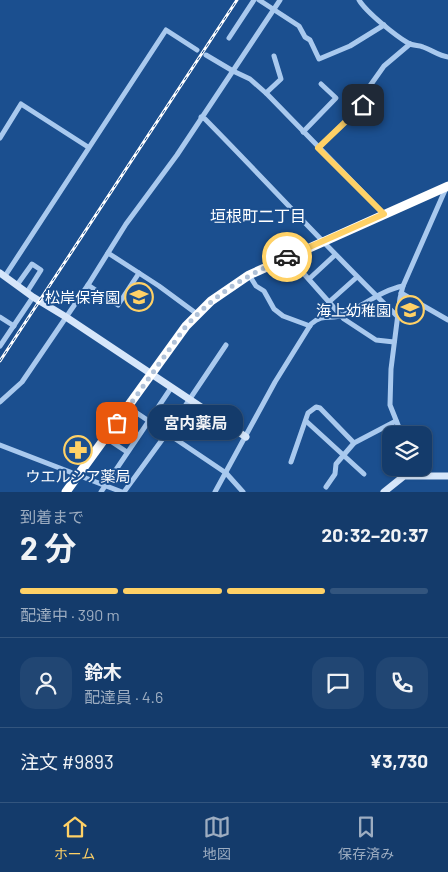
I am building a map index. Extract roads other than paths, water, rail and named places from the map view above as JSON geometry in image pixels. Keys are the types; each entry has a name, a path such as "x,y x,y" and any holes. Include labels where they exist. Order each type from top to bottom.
{"highway":[{"path":"66,492 186,326 223,291 249,275 288,256 447,186"}],"street":[{"path":"230,38 254,0"},
{"path":"259,0 299,26 305,37 310,40 319,59 350,46 384,25"},
{"path":"0,402 22,382 88,285 126,224 177,155 280,0"},
{"path":"359,0 362,6 384,25 410,44 422,46 444,57 448,57"},
{"path":"197,50 166,30 2,274 152,374 189,401 246,437"},
{"path":"318,148 363,105 366,90 384,66 410,44"},
{"path":"206,55 250,79 266,93 384,214"},
{"path":"266,93 281,79 274,56"},
{"path":"303,132 336,98 321,84"},
{"path":"0,138 22,104 88,147"},
{"path":"201,117 398,317"},
{"path":"398,426 390,405 394,342 401,293 447,186"},
{"path":"108,253 197,314"},
{"path":"309,279 335,254"},
{"path":"288,256 340,316 376,340 394,342"},
{"path":"0,346 14,326 41,270 32,264 17,285"},
{"path":"88,285 118,304 139,273"},
{"path":"249,275 256,286 264,291 274,310 283,316 310,326"},
{"path":"329,302 357,277"},
{"path":"216,492 275,382 310,326 320,318 340,316 403,286"},
{"path":"401,293 448,320"},
{"path":"0,318 14,326"},
{"path":"0,445 123,492 167,434 226,344"},
{"path":"101,492 171,388"},
{"path":"128,407 226,473 243,492"},
{"path":"291,462 312,409 318,407 354,443"},
{"path":"326,488 335,474 336,464 354,443 396,421"},
{"path":"306,422 364,474"},
{"path":"106,438 127,452"},
{"path":"384,492 400,478 407,476"},
{"path":"432,476 448,476"}],"railway":[{"path":"0,361 237,0"}],"place":[{"name":"松岸保育園","path":"139,297"},
{"name":"海上幼稚園","path":"410,310"},
{"name":"宮内薬局","path":"117,423"},
{"name":"ウエルシア薬局","path":"78,450"}],"district":[{"name":"垣根町二丁目","path":"258,215"}]}
